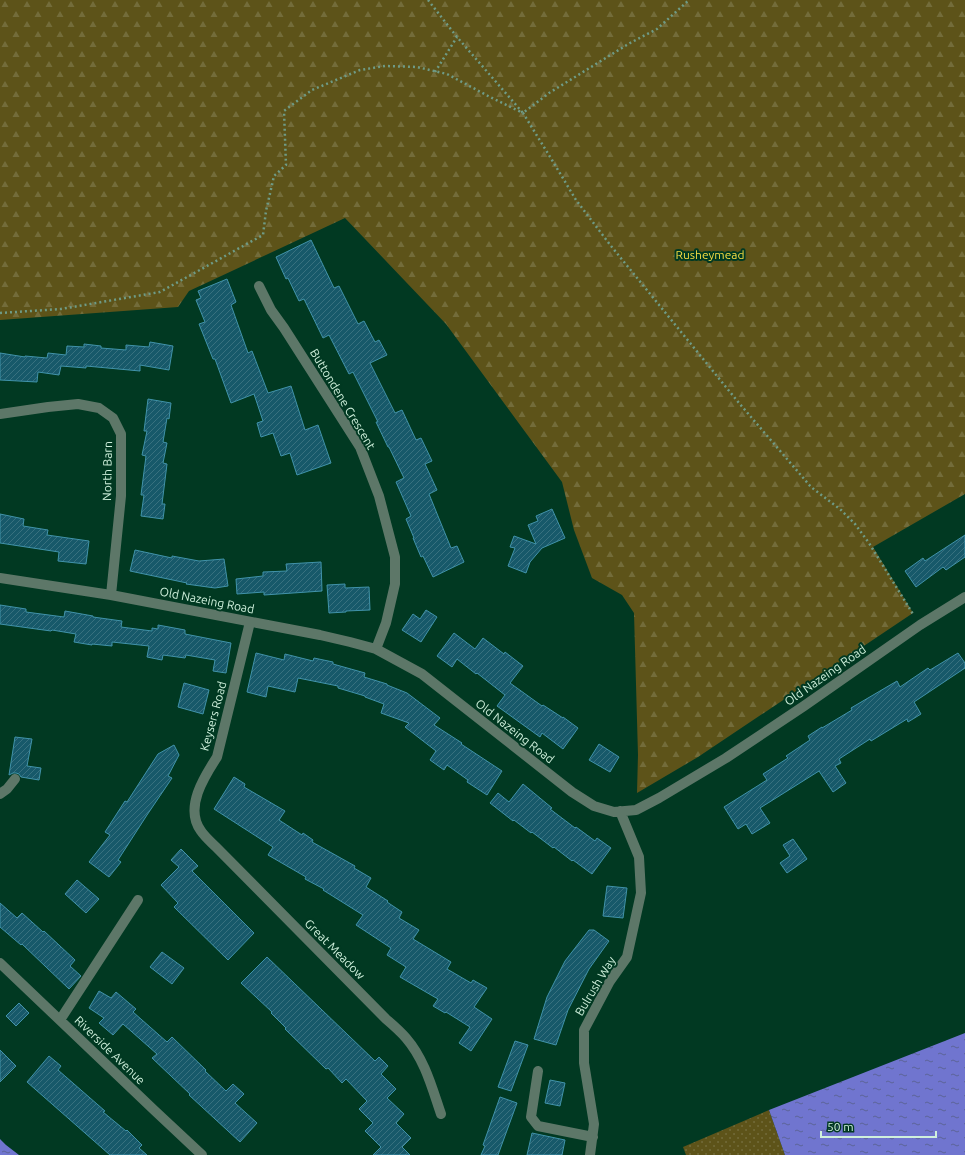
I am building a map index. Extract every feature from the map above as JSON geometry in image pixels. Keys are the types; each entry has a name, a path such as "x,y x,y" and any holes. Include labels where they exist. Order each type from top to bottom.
{"street":[{"name":"Buttondene Crescent","path":"259,286 271,310 360,447 379,496 395,557 396,584 386,623 376,650"},
{"name":"North Barn","path":"0,414 78,404 99,408 113,418 121,434 121,496 111,595"},
{"name":"Old Nazeing Road","path":"0,578 111,595 320,635 376,650 422,674 572,792 594,806 614,812 636,810 726,758 804,706 920,625 965,597"},
{"name":"Keysers Road","path":"194,814 196,798 206,774 217,756 250,622"},
{"path":"0,794 7,789 15,779"},
{"name":"Bulrush Way","path":"590,1155 594,1124 584,1063 584,1030 610,981 627,957 641,893 639,857 620,811"},
{"name":"Great Meadow","path":"194,814 200,830 216,847 380,1014 406,1038 418,1055 428,1076 441,1114"},
{"path":"60,1020 138,900"},
{"name":"Riverside Avenue","path":"0,963 202,1155"},
{"path":"538,1071 531,1117 538,1126 592,1137"}],"path":[{"path":"428,0 457,37 523,113 576,200 611,246 811,488 840,510 855,524 877,555 920,625"},
{"path":"523,113 549,93 630,43 657,29 689,0"},
{"path":"435,72 457,37"},
{"path":"0,313 61,309 160,292 263,235 266,211 274,176 286,165 284,111 312,90 360,70 385,66 417,67 447,74 523,113"}],"green space":[{"name":"Rusheymead","path":"0,0 965,0 965,494 873,547 913,613 698,757 637,793 638,755 634,613 622,595 592,578 574,530 562,482 446,324 345,218 189,291 178,307 0,320"},
{"path":"769,1110 785,1155 686,1155 683,1147"}],"water":[{"path":"965,1033 965,1155 785,1155 769,1110"},
{"path":"0,1139 6,1145 19,1155 0,1155"}],"building":[{"path":"311,240 334,288 339,286 358,324 364,321 375,342 379,340 387,355 370,363 395,413 402,410 416,440 421,438 432,461 425,464 437,490 429,494 451,548 457,546 464,562 433,577 423,556 421,557 406,519 411,516 396,482 404,478 376,422 378,422 353,372 349,374 329,335 323,338 304,299 299,301 288,278 286,279 276,257"},
{"path":"227,279 236,302 231,305 248,353 252,351 268,393 291,386 305,430 318,425 331,463 297,475 290,453 281,456 273,433 261,437 257,423 263,421 254,394 231,403 215,359 213,359 199,324 205,322 196,300 201,298 198,291"},
{"path":"150,342 173,346 169,370 140,365 140,371 86,366 86,368 61,366 59,375 38,372 37,382 0,380 0,353 25,357 47,358 48,353 66,355 67,346 84,347 84,344 101,346 101,348 126,350 126,345 149,347"},
{"path":"148,399 171,403 169,419 167,418 163,442 167,443 163,463 167,464 162,504 165,504 163,519 141,516 144,495 141,495 146,456 142,455 147,431 144,431"},
{"path":"552,509 565,538 542,548 530,562 526,573 508,566 515,548 510,547 514,536 536,544 528,525 538,521 536,516"},
{"path":"0,514 24,519 23,526 48,530 47,535 89,541 86,564 58,561 59,552 0,543"},
{"path":"965,535 965,557 946,570 943,567 916,587 905,571 923,558 925,561"},
{"path":"135,550 172,558 172,556 199,561 224,559 228,586 215,588 186,584 187,583 130,571"},
{"path":"321,562 322,591 264,595 264,592 237,594 236,579 263,576 263,572 287,571 286,564"},
{"path":"345,584 345,588 369,587 370,610 329,613 327,585"},
{"path":"0,605 26,609 26,612 64,617 65,611 122,621 121,627 152,631 152,628 158,629 158,625 185,630 185,634 231,643 226,673 213,671 215,660 186,655 185,658 163,655 162,660 147,657 149,646 112,642 112,646 92,645 74,642 76,634 0,624"},
{"path":"426,610 437,617 421,642 402,630 413,614 420,619"},
{"path":"454,633 475,649 483,638 523,666 510,683 542,706 543,705 563,717 578,728 563,749 542,733 540,737 497,706 505,695 477,673 476,674 457,659 452,667 437,656"},
{"path":"256,653 284,660 285,654 313,661 314,658 333,662 333,664 365,673 364,677 387,684 407,693 440,718 434,725 502,771 487,795 467,782 468,780 447,765 444,770 430,760 436,751 405,727 409,723 381,713 384,704 365,696 338,688 338,686 298,678 295,692 268,686 266,697 247,692"},
{"path":"958,653 965,663 965,668 914,702 921,714 908,722 907,719 871,741 870,739 839,759 841,763 835,766 846,783 833,792 819,771 760,808 770,823 752,834 746,824 738,829 724,807 767,780 763,774 788,758 786,756 810,740 808,736 852,710 851,708 897,681 900,687 928,668 930,670"},
{"path":"184,683 209,690 203,714 178,707"},
{"path":"15,737 32,739 27,766 41,768 39,780 21,777 16,773 9,775"},
{"path":"599,744 619,757 610,772 589,760"},
{"path":"174,745 179,755 168,776 172,778 118,860 121,862 109,877 89,862 110,835 105,832 125,801 127,802 158,754"},
{"path":"234,777 245,784 244,787 285,811 279,820 302,835 303,833 313,840 312,842 355,866 354,868 371,878 366,887 402,912 399,918 419,930 413,939 451,962 447,969 471,983 473,980 487,988 474,1007 492,1019 471,1051 459,1043 470,1027 433,1006 438,999 400,977 406,967 387,955 391,948 356,925 363,915 323,890 324,889 305,879 306,877 268,855 273,847 214,809"},
{"path":"523,784 552,808 550,809 575,828 576,827 595,841 597,838 611,848 592,874 532,832 531,833 514,820 513,821 490,803 498,793 509,802"},
{"path":"793,839 807,859 787,873 780,863 790,856 783,845"},
{"path":"181,849 198,866 192,871 254,933 228,960 174,907 178,903 161,885 179,867 171,860"},
{"path":"77,880 99,899 86,913 65,894"},
{"path":"607,886 627,888 623,918 603,916"},
{"path":"0,903 17,918 22,913 75,960 70,966 81,976 69,989 22,944 21,945 0,927"},
{"path":"589,930 594,930 609,941 589,969 568,1010 556,1045 534,1039 547,997 565,961"},
{"path":"162,952 184,968 172,984 150,967"},
{"path":"267,957 375,1061 379,1057 388,1066 381,1074 396,1089 387,1098 404,1114 396,1123 411,1138 402,1147 410,1155 373,1155 381,1147 365,1131 373,1123 359,1109 367,1101 346,1079 342,1083 328,1068 326,1069 285,1029 286,1028 271,1013 272,1012 241,983"},
{"path":"99,991 111,998 116,992 136,1009 133,1012 167,1042 172,1037 226,1091 233,1084 244,1094 235,1103 257,1123 240,1142 189,1095 190,1094 152,1058 157,1054 123,1024 113,1035 99,1023 104,1018 89,1008"},
{"path":"19,1003 29,1013 16,1026 6,1016"},
{"path":"515,1041 528,1045 511,1091 498,1087"},
{"path":"0,1050 16,1066 0,1082"},
{"path":"49,1056 61,1066 58,1070 105,1111 103,1112 126,1131 127,1130 142,1145 139,1148 147,1155 110,1155 27,1082"},
{"path":"550,1080 565,1083 560,1106 545,1103"},
{"path":"500,1097 517,1103 498,1155 481,1155 485,1146 483,1145"},
{"path":"532,1133 565,1140 562,1155 527,1155"}]}
